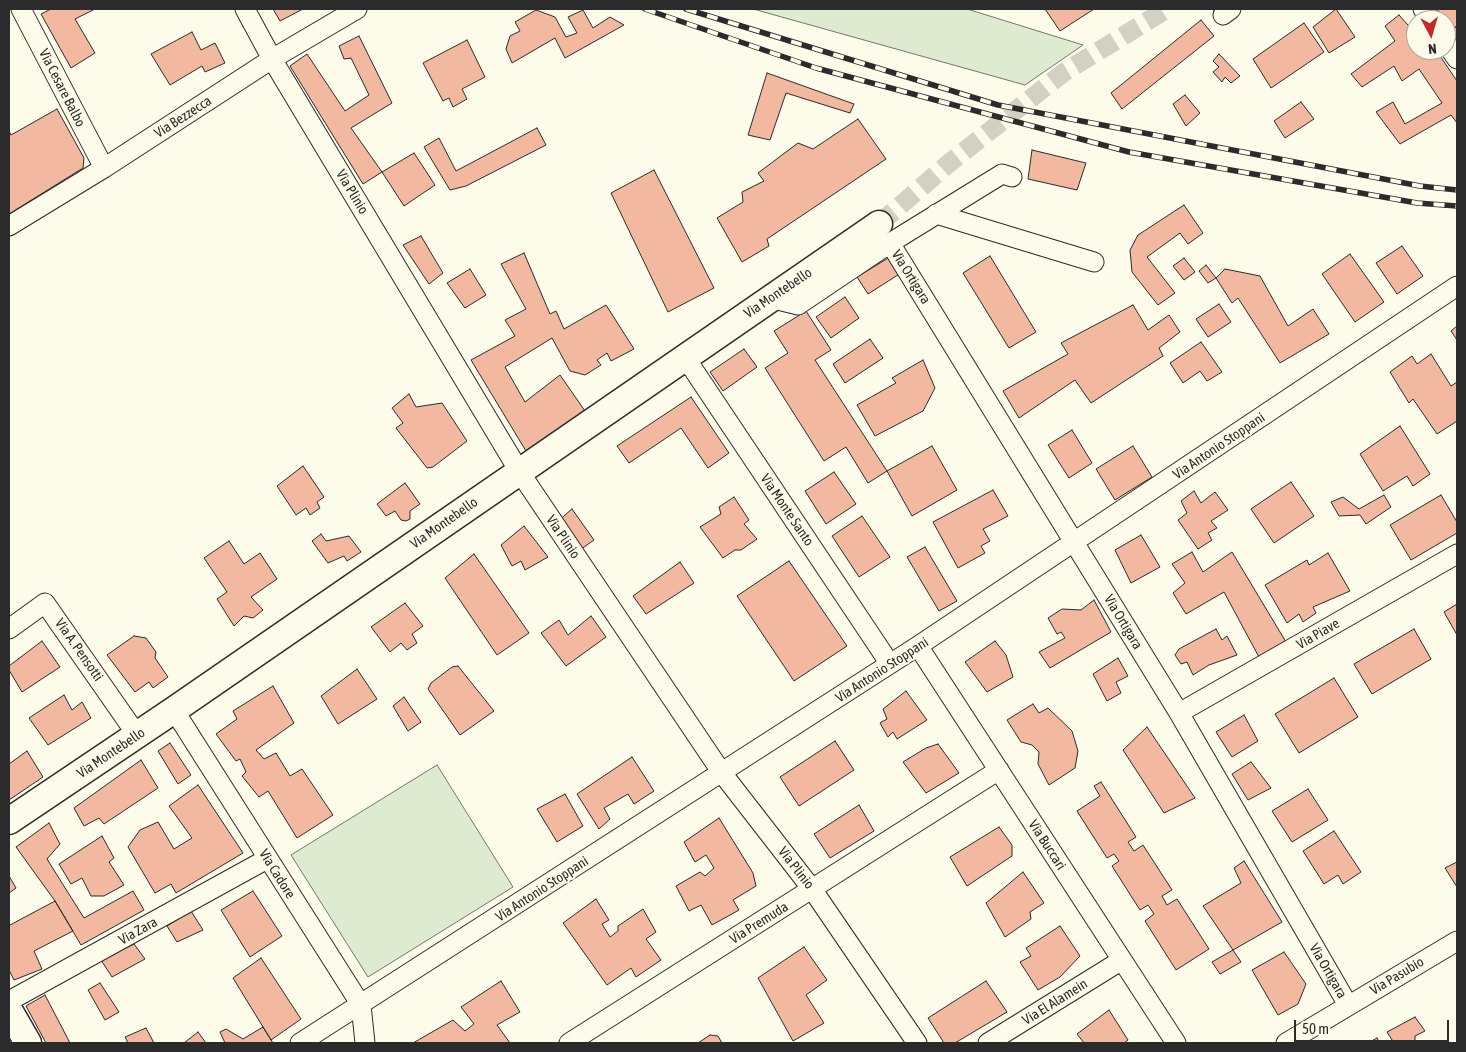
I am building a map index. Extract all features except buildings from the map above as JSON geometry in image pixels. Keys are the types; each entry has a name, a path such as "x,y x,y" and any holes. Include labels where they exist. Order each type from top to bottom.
{"street":[{"name":"Via Cesare Balbo","path":"21,9 104,168"},
{"name":"Via Plinio","path":"245,9 272,59 519,471 722,773 812,889 917,1043"},
{"name":"Via Bezzecca","path":"9,226 104,168 272,59 357,9"},
{"path":"884,234 936,214 1002,174 1012,177"},
{"path":"936,214 1094,262"},
{"name":"Via Montebello","path":"778,300 798,305 884,234"},
{"name":"Via Montebello","path":"9,821 174,710 685,357 884,234"},
{"name":"Via Ortigara","path":"884,234 1179,714 1348,1005"},
{"name":"Via Antonio Stoppani","path":"300,1043 918,646 1075,543 1457,286"},
{"name":"Via Monte Santo","path":"685,357 890,664"},
{"name":"Via Piave","path":"1179,714 1457,554"},
{"name":"Via A. Pensotti","path":"9,629 45,603 137,735"},
{"name":"Via Buccari","path":"918,646 1176,1043"},
{"name":"Via Cadore","path":"174,710 361,1005 365,1043"},
{"name":"Via Premuda","path":"569,1043 999,770"},
{"name":"Via Zara","path":"9,1001 267,859"},
{"name":"Via Pasubio","path":"1286,1043 1457,941"},
{"name":"Via El Alamein","path":"988,1043 1122,960"},
{"path":"9,1010 28,1043"}],"green space":[{"path":"753,9 967,9 1083,45 1025,85"},
{"path":"437,765 513,887 368,977 291,855"}],"tunnel":[{"path":"879,224 948,164 1063,73 1167,9"}],"railway":[{"path":"645,9 816,68 1129,152 1417,203 1457,206"},
{"path":"686,9 998,105 1420,186 1457,190"}]}
